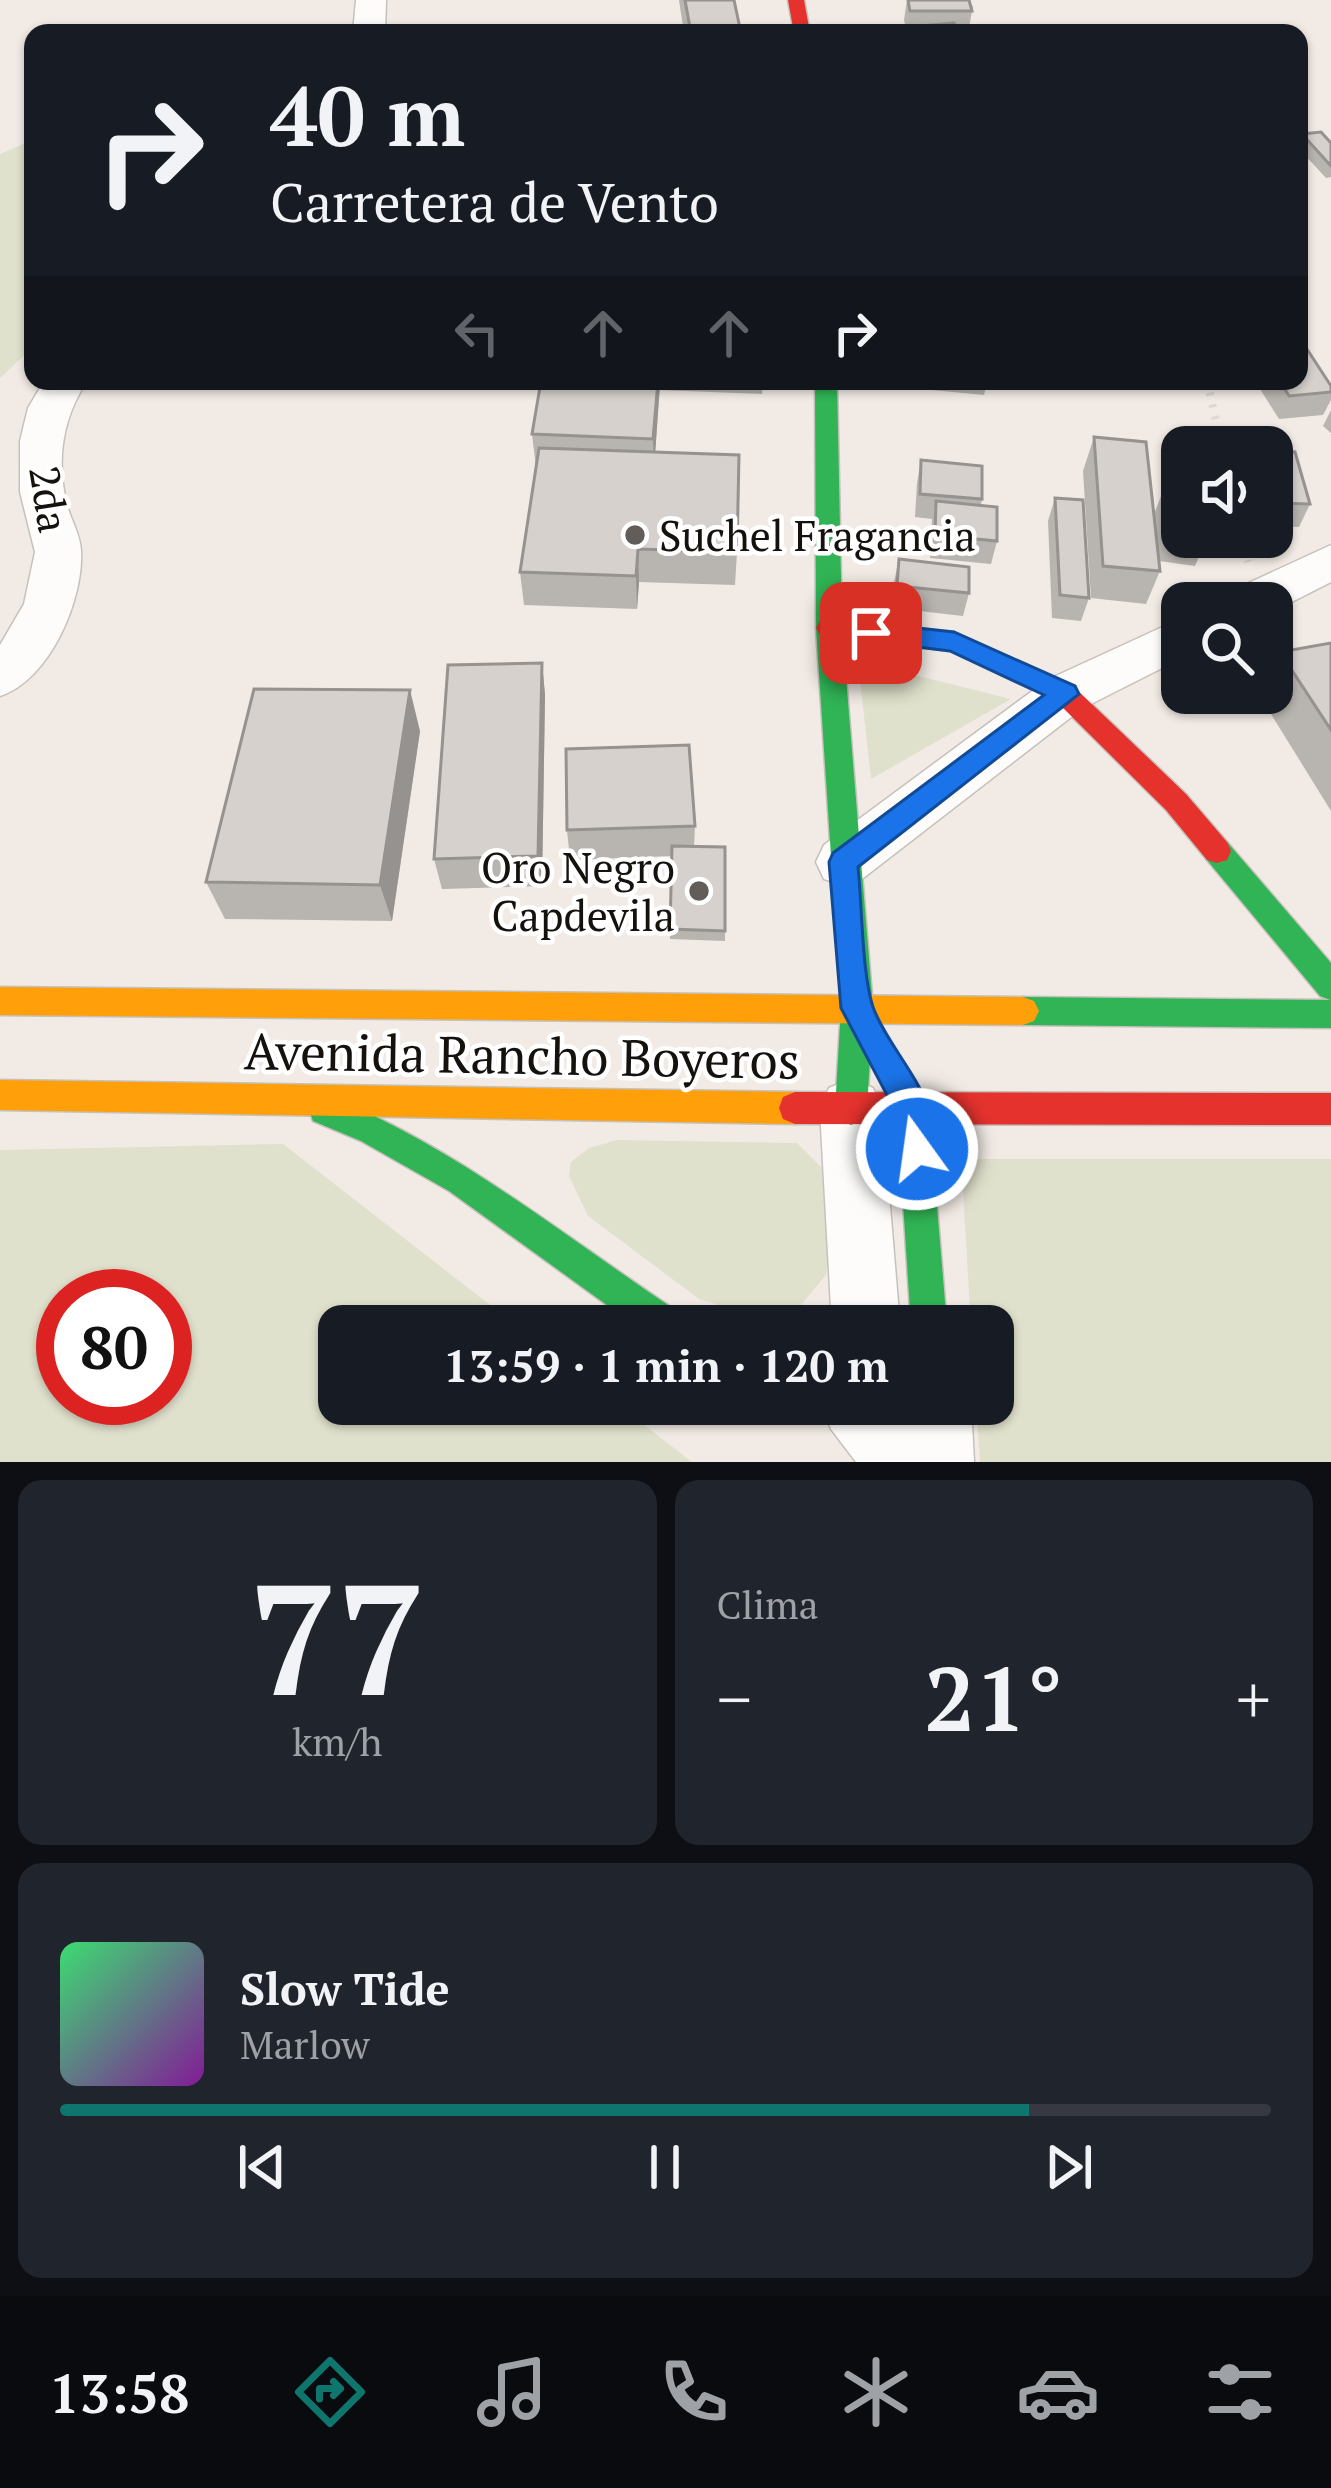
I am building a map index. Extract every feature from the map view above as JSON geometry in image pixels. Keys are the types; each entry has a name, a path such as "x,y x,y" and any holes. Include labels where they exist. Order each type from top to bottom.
{"main road":[{"path":"826,390 829,628 857,1008 888,1103 927,1305"},
{"path":"829,628 954,642 1065,694 1176,802 1331,986"},
{"name":"Avenida Rancho Boyeros","path":"0,1001 1331,1014"},
{"path":"857,1008 879,1049"},
{"name":"Avenida Rancho Boyeros","path":"0,1095 1331,1109"},
{"path":"281,1097 356,1118 417,1151 488,1194 639,1305"}],"street":[{"name":"2da","path":"0,677 23,654 50,603 59,547 45,508 39,466 44,424 61,390"},
{"path":"1291,582 1331,562"},
{"path":"843,862 1065,694 1161,646"},
{"path":"868,1305 888,1103"},
{"path":"894,1425 938,1462"}],"path":[{"path":"1209,390 1217,426"}],"green space":[{"path":"24,144 24,355 0,378 0,154"},
{"path":"858,661 1011,699 871,779"},
{"path":"617,1140 797,1143 824,1170 834,1222 826,1275 801,1305 719,1305 699,1299 588,1216 569,1176 571,1162 589,1148"},
{"path":"283,1144 490,1305 318,1305 318,1425 644,1425 692,1462 0,1462 0,1150"},
{"path":"961,1159 1331,1159 1331,1462 980,1462 977,1425 1014,1425 1014,1305 970,1305"}],"building":[{"path":"685,0 734,0 739,24 689,24"},
{"path":"908,0 969,0 972,11 910,11"},
{"path":"1321,132 1331,143 1331,166 1308,141 1308,133"},
{"path":"1308,351 1331,392 1289,396 1285,390 1308,390"},
{"path":"539,390 657,390 653,439 532,434"},
{"path":"1094,437 1146,442 1160,571 1103,566"},
{"name":"Suchel Fragancia","path":"539,448 739,455 737,552 638,549 636,576 520,572"},
{"path":"1293,452 1295,452 1310,504 1293,504"},
{"path":"921,460 982,466 982,499 920,494"},
{"path":"1055,498 1083,500 1089,598 1060,595"},
{"path":"936,501 997,507 997,541 935,535"},
{"path":"899,559 969,567 969,593 897,586"},
{"path":"1331,643 1331,730 1293,672 1293,650"},
{"path":"542,663 538,856 434,859 448,665"},
{"path":"254,689 410,690 380,885 206,882"},
{"path":"689,745 695,826 567,830 566,749"},
{"path":"672,846 725,847 725,931 670,929"}],"traffic: fast":[{"path":"826,390 829,628 857,1008 851,1109"},
{"path":"1217,851 1331,986"},
{"path":"1023,1011 1331,1014"},
{"path":"325,1110 373,1129 460,1179 637,1305"},
{"path":"913,1110 927,1305"}],"traffic: slow":[{"path":"0,1001 1023,1011"},
{"path":"0,1095 795,1108"}],"traffic: jam":[{"path":"796,0 800,24"},
{"path":"829,628 954,642 1065,694 1176,802 1217,851"},
{"path":"795,1108 1331,1109"}],"place":[{"name":"Suchel Fragancia","path":"635,535"},
{"name":"Oro Negro Capdevila","path":"699,891"}],"route":[{"path":"871,633 954,642 1065,694 843,862 857,1008 913,1110 917,1149"}]}
